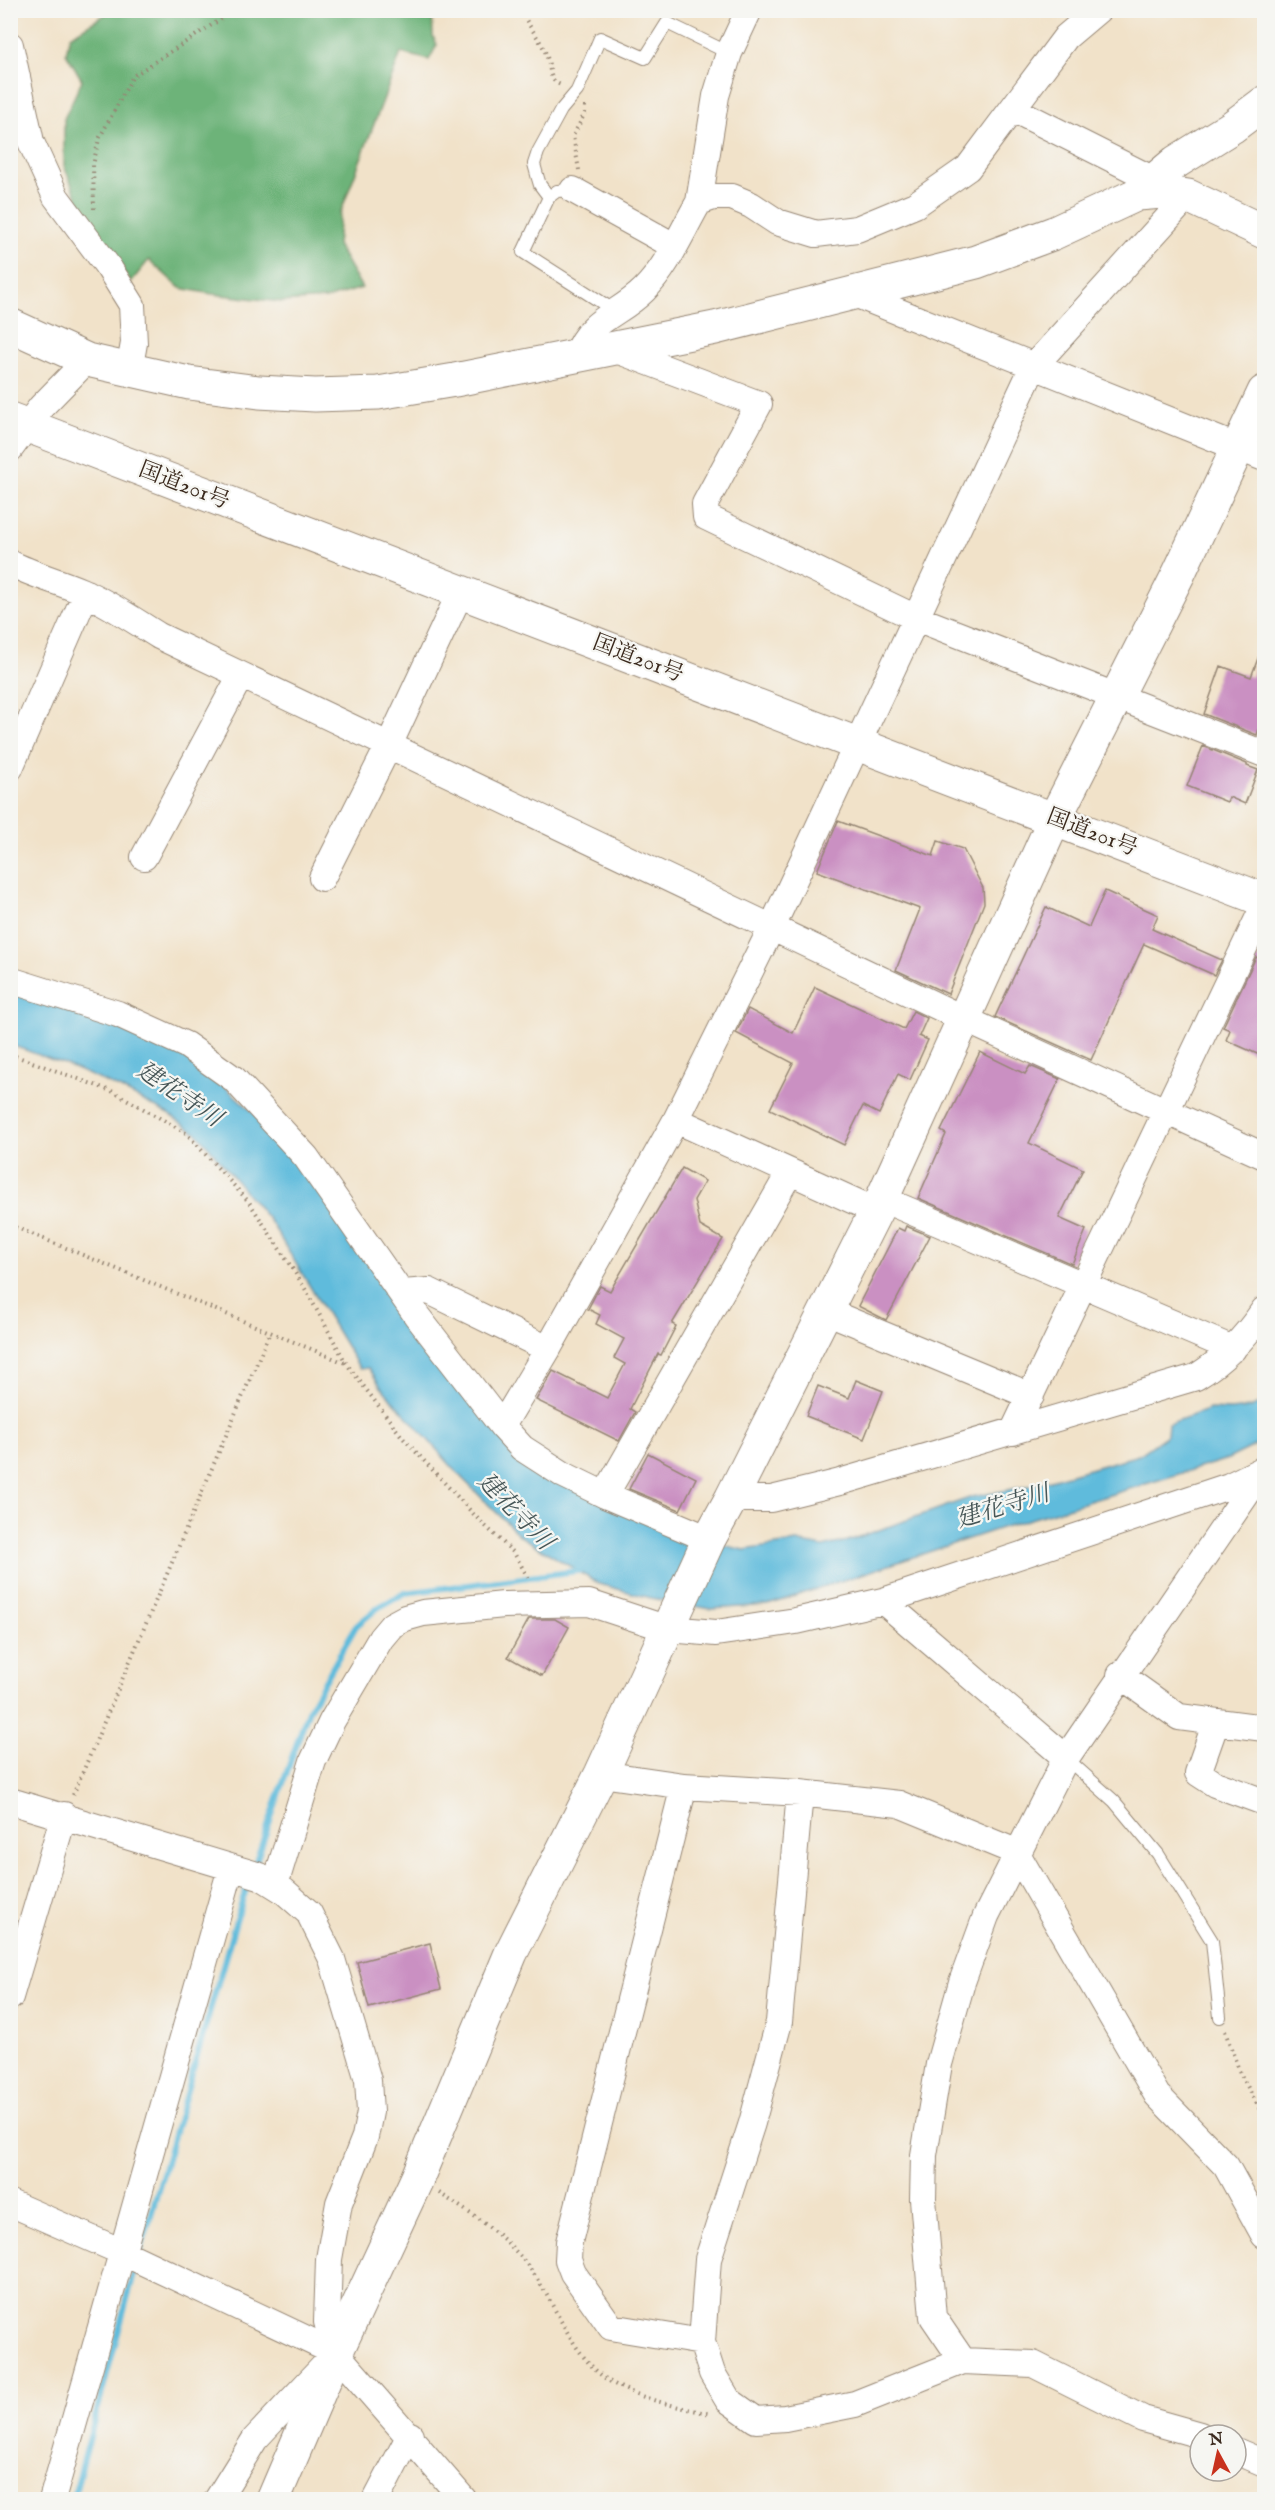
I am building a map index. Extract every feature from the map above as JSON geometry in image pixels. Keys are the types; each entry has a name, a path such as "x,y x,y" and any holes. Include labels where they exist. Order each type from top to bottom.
{"main road":[{"path":"10,325 87,360 129,371 259,392 315,395 378,393 575,357 715,328 976,262 1054,233 1146,187 1176,162 1232,127 1264,103"},
{"path":"1146,187 1188,196 1264,232"},
{"path":"273,2499 336,2353 417,2180 511,1953 600,1774 708,1539 731,1499 879,1205 1055,818 1178,575 1251,453 1264,392"},
{"name":"国道201号","path":"15,431 461,591 1264,900"}],"street":[{"path":"575,357 583,338 644,290 662,267 699,202 716,96 729,53 749,10"},
{"path":"699,202 714,197 732,197 751,205 777,222 816,234 857,229 915,205 968,168 1066,37 1098,10"},
{"path":"10,45 31,142 56,197 109,268 132,305 134,343 129,371"},
{"path":"1013,109 1146,187"},
{"path":"561,193 674,246"},
{"path":"502,1426 676,1120 772,927 1033,367 1188,196"},
{"path":"852,293 1251,453"},
{"path":"614,349 759,404 705,504 706,517 916,618 1264,754"},
{"path":"15,431 87,360"},
{"path":"10,563 29,573 86,593 105,602 159,636 389,746 964,1019 1264,1156"},
{"path":"322,878 389,746 461,591"},
{"path":"10,768 86,593"},
{"path":"144,857 241,675"},
{"path":"1013,1432 1264,906"},
{"path":"10,980 118,1014 186,1045 234,1079 306,1157 402,1293 502,1426 522,1448 564,1475 708,1539"},
{"path":"676,1120 790,1172 1083,1285 1233,1348"},
{"path":"605,1495 790,1172"},
{"path":"402,1293 429,1291 548,1348"},
{"path":"731,1499 771,1499 840,1482 1196,1377 1216,1364 1233,1348 1264,1310"},
{"path":"826,1311 1031,1396"},
{"path":"274,1885 314,1761 332,1721 381,1638 392,1625 405,1617 423,1613 543,1603 589,1603 716,1633 796,1622 884,1601 1229,1486 1263,1470"},
{"path":"963,2361 933,2317 923,2199 924,2155 939,2064 962,1982 986,1916 1016,1852 1066,1758 1120,1675 1263,1470"},
{"path":"884,1601 1066,1758"},
{"path":"1120,1675 1179,1717 1264,1728"},
{"path":"1216,1722 1198,1773 1215,1784 1264,1802"},
{"path":"600,1774 684,1786 800,1793 898,1804 1016,1852 1157,2095 1226,2166 1264,2235"},
{"path":"684,1786 569,2242 568,2260 573,2273 611,2327 702,2342"},
{"path":"800,1793 779,2022 752,2123 708,2259 702,2342 712,2373 728,2400 756,2420 785,2418 855,2404 963,2361 1033,2364 1143,2419 1188,2432"},
{"path":"10,1801 64,1815 260,1876 309,1912 332,1959 368,2080 370,2112 365,2138 339,2203 329,2259 327,2322 336,2353"},
{"path":"10,1997 64,1815"},
{"path":"52,2499 231,1868"},
{"path":"10,2203 122,2252 336,2353 464,2499"},
{"path":"217,2499 255,2439 336,2353"},
{"path":"376,2499 410,2436"},
{"path":"1248,2456 1264,2463"}],"lane":[{"path":"615,311 523,252 561,193 540,185 534,164 538,153 561,110 577,91 600,38 645,58 667,23 729,53"},
{"path":"1066,1758 1114,1801 1158,1854 1212,1941 1220,2017"}],"path":[{"path":"94,213 93,165 99,139 133,76 235,10"},
{"path":"10,1053 114,1092 186,1133 249,1203 303,1285 346,1363 404,1438 479,1521 514,1553 543,1603"},
{"path":"10,1225 346,1363"},
{"path":"64,1815 270,1332"},
{"path":"1220,2017 1240,2073 1264,2117"}],"green space":[{"path":"111,11 432,11 433,36 437,45 429,60 401,53 340,214 337,245 362,288 326,299 282,302 212,294 180,288 149,260 131,282 92,232 64,166 64,119 82,80 66,53 70,36"}],"water":[{"name":"建花寺川","path":"11,988 150,1036 202,1066 253,1112 301,1164 499,1430 686,1536 744,1550 797,1542 823,1547 848,1541 972,1497 1029,1486 1139,1455 1167,1435 1168,1424 1210,1409 1251,1408 1264,1401 1264,1441 1228,1459 1004,1527 768,1605 711,1609 651,1598 599,1584 520,1536 462,1478 381,1387 369,1368 360,1369 272,1224 198,1134 168,1114 119,1088 64,1064 11,1045"}],"building":[{"path":"1263,645 1264,714 1257,735 1204,714 1221,666 1251,677"},
{"path":"1203,746 1258,770 1245,804 1229,797 1227,802 1187,786"},
{"path":"838,821 933,856 938,841 963,849 983,888 984,903 948,994 896,970 920,909 817,871"},
{"path":"1105,891 1158,915 1152,929 1222,960 1214,975 1144,944 1091,1060 995,1017 1046,907 1089,927"},
{"path":"1256,957 1264,961 1264,1057 1226,1040 1230,1030 1223,1027"},
{"path":"815,987 904,1029 913,1011 927,1018 919,1036 928,1040 910,1080 898,1074 879,1114 863,1106 844,1145 770,1109 793,1063 736,1033 748,1009 793,1033"},
{"path":"980,1052 1025,1074 1030,1066 1060,1079 1029,1143 1083,1169 1059,1218 1086,1230 1072,1264 918,1198 946,1134 941,1131"},
{"path":"682,1168 705,1181 694,1200 700,1226 723,1239 672,1324 676,1326 661,1355 658,1354 630,1409 635,1412 619,1441 536,1400 553,1371 607,1398 625,1364 614,1358 624,1339 596,1324 600,1315 588,1309 600,1286 610,1291"},
{"path":"906,1226 930,1236 886,1320 858,1306 898,1228 904,1231"},
{"path":"856,1380 883,1391 864,1439 806,1416 818,1386 849,1398"},
{"path":"648,1453 696,1478 680,1510 629,1489"},
{"path":"529,1619 555,1619 569,1627 542,1676 508,1657"},
{"path":"430,1943 441,1989 369,2008 357,1962"}],"waterway":[{"path":"254,1867 308,1711 356,1626 379,1607 405,1593 584,1570"},
{"path":"140,2253 249,1880"},
{"path":"73,2500 136,2266"}]}
